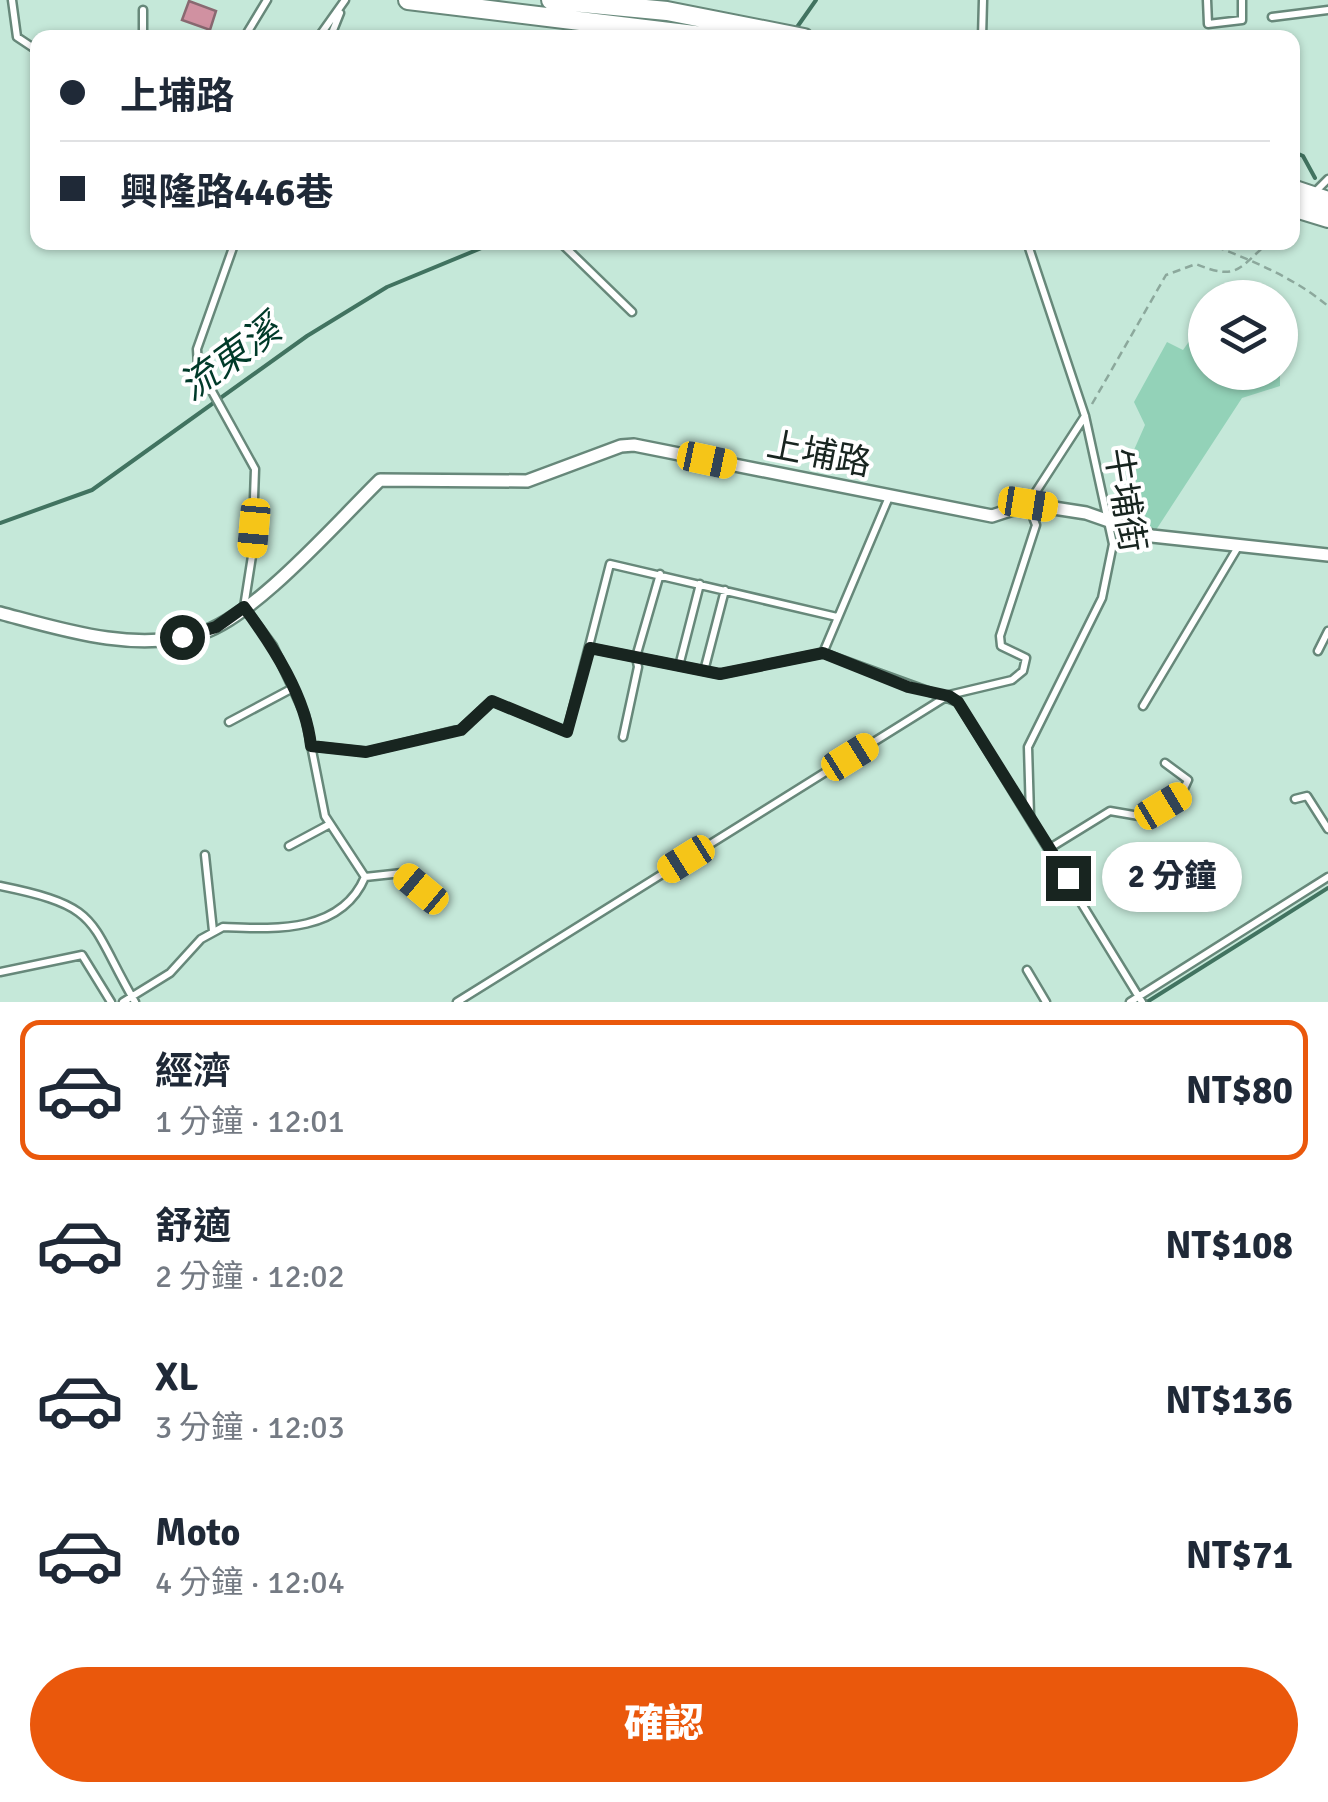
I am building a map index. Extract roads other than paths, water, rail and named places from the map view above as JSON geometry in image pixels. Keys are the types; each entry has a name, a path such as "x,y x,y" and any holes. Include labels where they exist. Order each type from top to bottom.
{"main road":[{"path":"408,0 654,30"},
{"path":"551,0 667,12 770,30"},
{"path":"1308,203 1328,218"}],"street":[{"name":"上埔路","path":"0,613 82,636 143,640 200,634 244,607 388,477 527,481 634,445 992,516 1028,504 1086,513 1152,536 1328,555"}],"lane":[{"path":"12,0 17,37 30,46"},
{"path":"249,30 268,0"},
{"path":"982,0 982,30"},
{"path":"1207,0 1208,24 1242,20 1242,0"},
{"path":"1272,17 1328,9 1328,0"},
{"path":"324,30 344,1"},
{"path":"333,30 344,1"},
{"path":"143,30 144,10"},
{"path":"1308,203 1328,179"},
{"path":"232,250 197,349 198,366 244,442 257,486 244,607 273,646 309,726 330,824 365,877"},
{"path":"566,250 632,312"},
{"name":"牛埔街","path":"1030,816 1028,747 1106,586 1113,554 1110,524 1084,416 1031,250"},
{"path":"457,1002 949,696 1012,680 1023,671 1026,658 1016,649 1000,646 1000,636 1036,525 1028,504 1084,416"},
{"path":"823,653 889,497"},
{"path":"1144,706 1238,546"},
{"path":"311,746 366,752 461,730 492,701 567,732 610,564 837,616"},
{"path":"623,738 638,667 636,657 660,574"},
{"path":"680,666 700,584"},
{"path":"704,671 725,590"},
{"path":"1318,650 1328,631"},
{"path":"590,648 720,674 823,653 908,687 949,696 958,702 1030,816 1140,999"},
{"path":"229,722 291,689"},
{"path":"1050,848 1110,811 1145,817 1181,795 1188,780 1165,763"},
{"path":"1294,799 1307,796 1328,829"},
{"path":"289,846 330,824"},
{"path":"205,855 212,931"},
{"path":"124,1002 170,973 212,931 223,927 298,929 345,903 365,877 402,873 439,905"},
{"path":"1130,1002 1328,878"},
{"path":"0,886 38,894 87,915 133,999"},
{"path":"0,972 82,955 111,1002"},
{"path":"1027,970 1046,1002"}],"waterway":[{"name":"流東溪","path":"795,30 816,0"},
{"path":"1300,155 1315,178"},
{"name":"流東溪","path":"0,523 92,490 307,336 387,287 477,250"},
{"path":"1147,1002 1328,888"}]}
